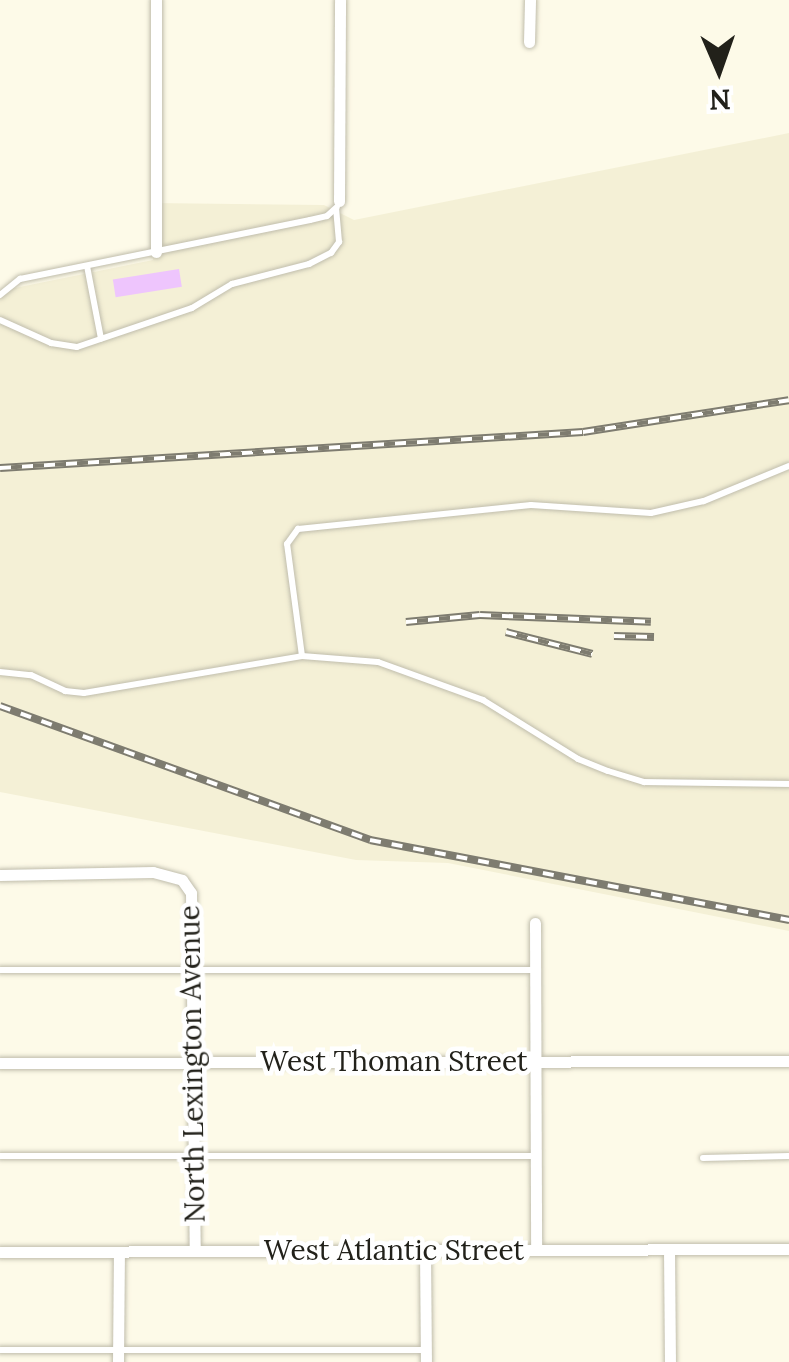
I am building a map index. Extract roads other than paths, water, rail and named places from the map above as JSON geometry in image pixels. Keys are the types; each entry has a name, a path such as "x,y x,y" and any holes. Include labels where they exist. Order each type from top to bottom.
{"street":[{"path":"156,0 156,252"},
{"path":"337,205 340,0"},
{"path":"529,42 530,0"},
{"name":"North Lexington Avenue","path":"0,875 154,872 182,880 191,893 195,1250"},
{"path":"535,924 536,1250"},
{"name":"West Thoman Street","path":"0,1063 789,1061"},
{"path":"669,1249 670,1362"},
{"name":"West Atlantic Street","path":"0,1252 789,1249"},
{"path":"424,1250 426,1356"},
{"path":"118,1356 119,1252"}],"lane":[{"path":"0,295 20,279 310,220 337,205 339,242 331,254 232,284 192,308 65,348 0,320"},
{"path":"87,266 101,339"},
{"path":"302,656 287,544 298,530 531,504 651,513 704,501 789,466"},
{"path":"0,672 31,675 65,691 84,693 302,656 339,657 410,670 482,700 578,759 644,782 789,784"},
{"path":"0,970 534,970"},
{"path":"0,1156 536,1156"},
{"path":"703,1158 789,1156"},
{"path":"0,1350 118,1356 426,1356"}],"railway":[{"path":"0,468 583,432 789,400"},
{"path":"406,622 480,615 651,622"},
{"path":"506,632 592,654"},
{"path":"614,636 654,637"},
{"path":"0,706 370,840 789,920"}]}
